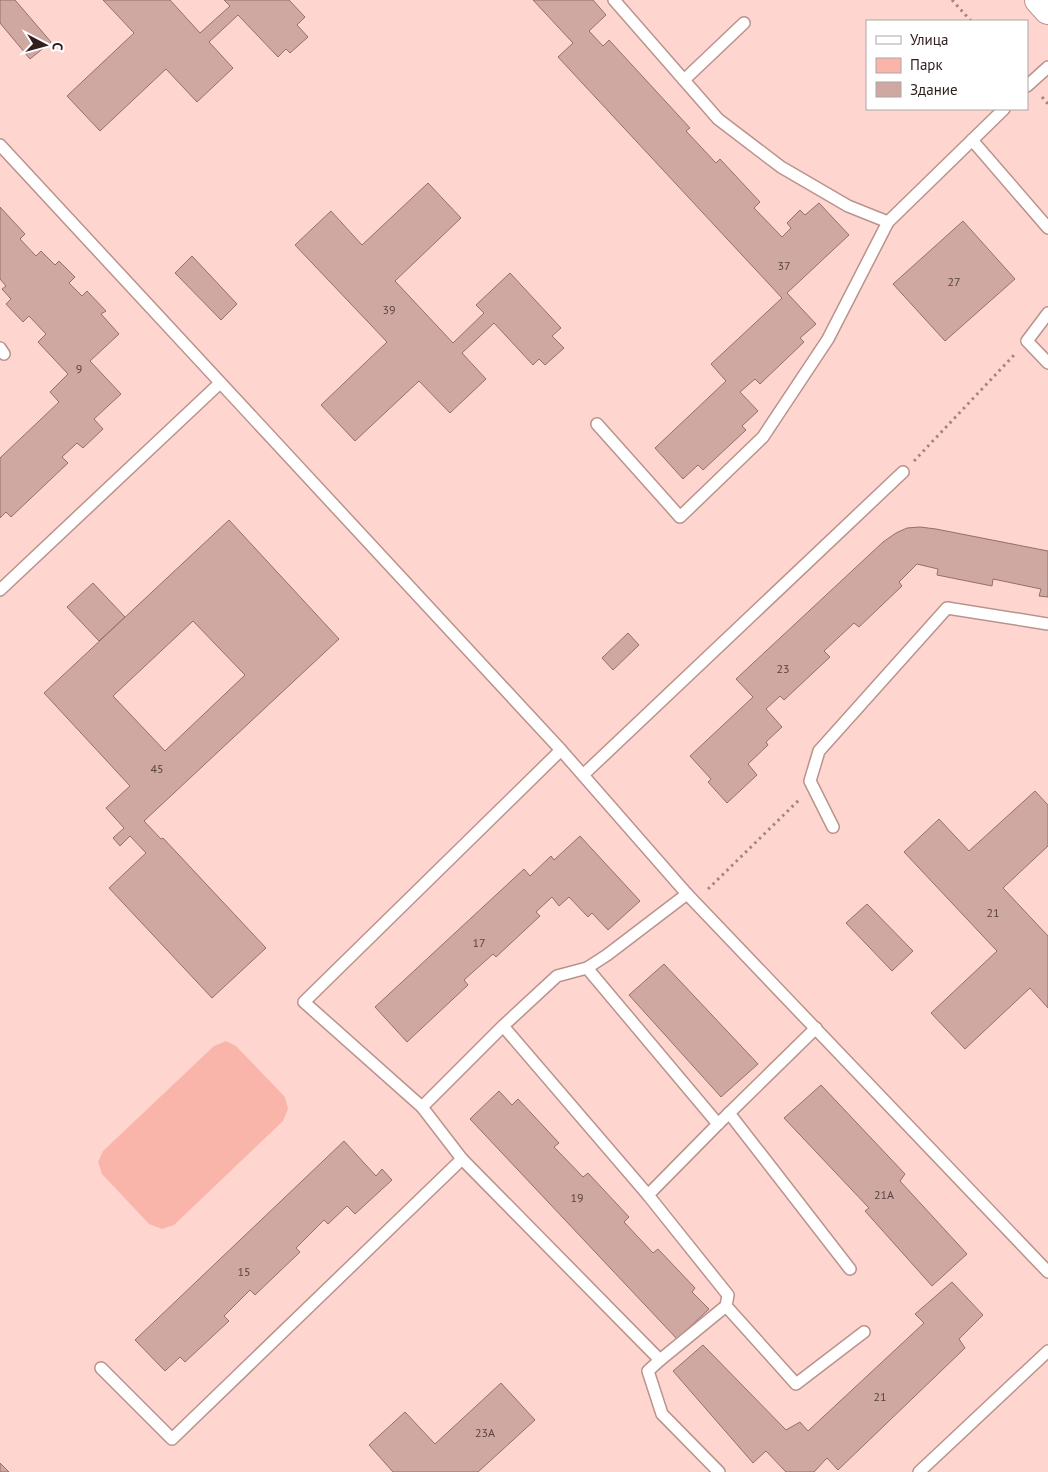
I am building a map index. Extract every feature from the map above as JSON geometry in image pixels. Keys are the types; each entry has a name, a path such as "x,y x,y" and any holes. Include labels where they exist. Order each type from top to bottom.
{"main road":[{"path":"1039,0 1048,10"}],"lane":[{"path":"614,0 718,119 781,167 848,206 888,222"},
{"path":"684,80 744,23"},
{"path":"1028,85 1048,67"},
{"path":"597,424 680,517 763,437 828,339 888,222 1003,110"},
{"path":"972,140 1048,228"},
{"path":"0,145 561,750 691,898 1048,1272"},
{"path":"1048,313 1027,341 1048,363"},
{"path":"0,590 220,383"},
{"path":"583,775 903,472"},
{"path":"833,827 810,781 819,751 948,608 1048,624"},
{"path":"561,750 304,1002 422,1107 462,1159 660,1360"},
{"path":"422,1107 503,1026 557,976 587,968 691,898"},
{"path":"587,968 718,1124"},
{"path":"503,1026 648,1194 728,1295 726,1306 648,1371 662,1414 719,1472"},
{"path":"648,1194 816,1028"},
{"path":"729,1113 850,1269"},
{"path":"101,1368 172,1439 462,1159"},
{"path":"726,1306 796,1384 864,1332"},
{"path":"920,1472 1048,1351"}],"path":[{"path":"952,0 970,20"},
{"path":"903,472 1027,341"},
{"path":"691,898 813,787"}],"green space":[{"path":"226,1041 236,1046 285,1097 288,1109 283,1121 174,1225 162,1229 149,1224 102,1174 98,1162 103,1151 214,1046"}],"building":[{"path":"0,0 15,0 51,42 30,59 0,23"},
{"path":"103,0 170,0 200,33 230,6 224,0 289,0 305,17 297,25 308,37 290,53 286,49 278,57 238,15 209,42 233,68 197,102 166,69 100,131 67,96 134,33"},
{"path":"533,0 593,0 606,15 589,31 603,46 609,40 690,128 686,131 716,163 720,159 760,202 754,208 782,237 791,228 787,223 800,210 805,215 819,203 849,235 787,293 816,324 800,338 804,342 760,384 755,379 740,392 758,411 742,426 746,430 703,470 698,465 683,479 655,448 726,381 711,364 782,298 558,57 573,43"},
{"path":"428,183 461,218 395,281 453,343 484,313 476,305 510,273 561,328 552,336 564,348 545,365 539,359 533,365 494,323 462,353 486,379 450,413 419,381 355,441 321,405 387,342 295,245 331,211 362,245"},
{"path":"0,207 25,234 20,239 36,256 41,251 55,265 59,261 75,277 69,283 82,296 87,291 106,311 101,314 119,334 90,361 121,394 94,419 103,429 83,448 77,443 62,457 68,463 11,517 6,512 0,518 0,458 59,402 50,392 68,374 38,342 46,334 29,316 23,322 6,304 11,299 2,289 6,286 0,279"},
{"path":"963,221 1015,279 945,341 893,284"},
{"path":"192,256 237,304 221,320 175,273"},
{"path":"229,520 339,639 144,821 161,839 163,838 266,948 212,998 109,888 146,853 130,836 120,846 113,838 124,828 106,808 130,786 44,693","holes":["193,621 245,675 165,751 113,696"]},
{"path":"920,527 1048,551 1048,597 1039,596 1041,589 993,579 992,586 937,575 938,569 917,564 899,582 902,586 859,627 854,623 824,651 830,657 784,700 780,696 766,709 782,727 766,742 768,745 748,764 757,775 727,803 708,782 711,779 690,756 753,697 736,679 883,542 907,528"},
{"path":"93,583 125,617 99,641 67,607"},
{"path":"628,633 639,645 613,670 602,658"},
{"path":"1035,791 1048,805 1048,846 1003,888 1048,936 1048,1008 1030,988 965,1049 931,1013 997,951 904,852 939,819 969,851"},
{"path":"580,836 640,901 608,930 592,913 588,917 569,897 559,906 552,897 536,912 540,916 496,957 493,954 464,980 468,985 407,1042 375,1007 524,869 530,876 551,856 554,860"},
{"path":"867,904 913,951 892,971 846,923"},
{"path":"664,964 758,1064 721,1097 629,995"},
{"path":"821,1085 905,1174 900,1181 967,1254 932,1286 865,1211 869,1208 784,1118"},
{"path":"499,1091 512,1105 518,1099 559,1143 554,1147 583,1177 588,1173 629,1217 624,1222 653,1253 658,1249 695,1288 692,1292 709,1309 677,1339 470,1119"},
{"path":"344,1141 376,1176 382,1169 392,1180 355,1214 347,1206 328,1224 324,1220 296,1248 300,1252 255,1295 250,1290 224,1316 229,1321 185,1362 180,1357 165,1371 135,1340"},
{"path":"952,1282 983,1315 959,1339 965,1348 838,1470 827,1458 814,1472 786,1472 766,1451 753,1463 673,1371 703,1345 786,1430 800,1422 808,1431 924,1323 915,1314"},
{"path":"501,1383 535,1420 478,1472 393,1472 369,1445 405,1412 435,1444"},
{"path":"0,1463 9,1472 0,1472"}]}
